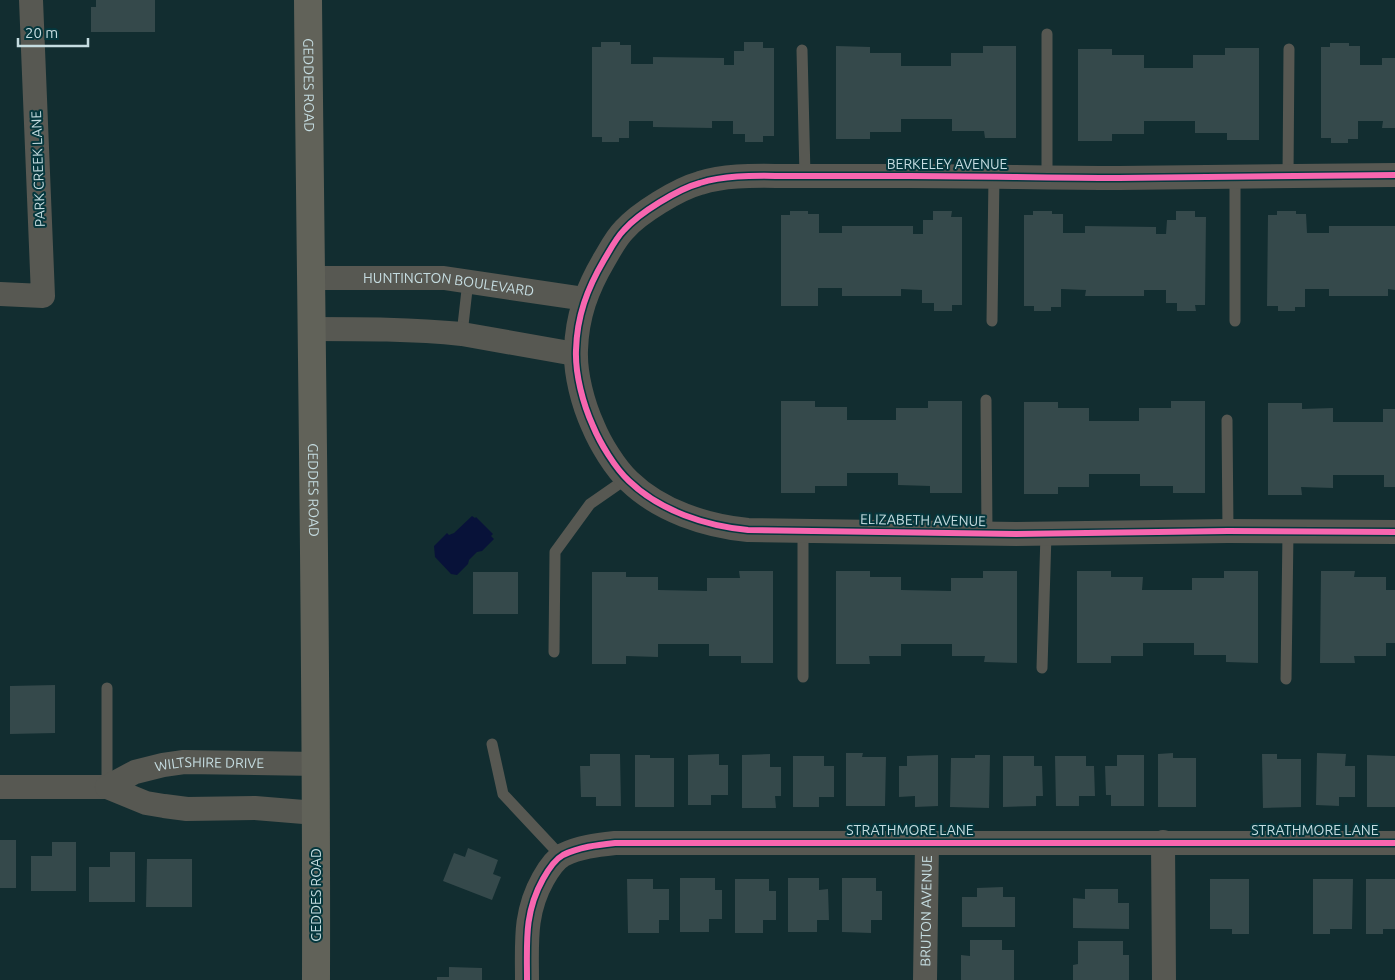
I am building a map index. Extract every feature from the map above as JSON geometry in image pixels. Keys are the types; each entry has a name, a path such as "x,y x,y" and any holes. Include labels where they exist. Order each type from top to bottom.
{"main road":[{"name":"GEDDES ROAD","path":"308,0 317,764 316,980"}],"street":[{"name":"PARK CREEK LANE","path":"0,294 42,296 31,0"},
{"name":"BERKELEY AVENUE","path":"577,329 584,299 605,258 624,230 638,218 680,190 719,178 994,176 1119,178 1395,175"},
{"name":"HUNTINGTON BOULEVARD","path":"310,278 444,278 584,299"},
{"path":"311,329 370,329 462,334 575,354"},
{"name":"ELIZABETH AVENUE","path":"577,329 575,354 580,388 588,415 599,440 626,478 645,495 661,505 689,517 728,529 1046,534 1395,532"},
{"name":"WILTSHIRE DRIVE","path":"107,787 134,772 177,763 255,762 317,764"},
{"name":"WILTSHIRE DRIVE","path":"0,787 107,787 146,803 187,809 256,808 316,813"},
{"name":"BRUTON AVENUE","path":"925,980 927,842"},
{"path":"1163,842 1164,980"},
{"name":"STRATHMORE LANE","path":"561,856 580,848 615,843 1395,843"},
{"path":"527,980 527,925 530,910 537,890 549,869 561,856"}],"lane":[{"path":"1047,34 1047,177"},
{"path":"1288,176 1289,49"},
{"path":"802,50 805,176"},
{"path":"992,321 994,176"},
{"path":"1235,176 1235,321"},
{"path":"462,334 468,281"},
{"path":"986,400 987,533"},
{"path":"1227,420 1228,532"},
{"path":"554,652 555,552 590,504 626,478"},
{"path":"803,531 803,677"},
{"path":"1286,679 1288,532"},
{"path":"1042,668 1046,534"},
{"path":"106,688 107,787"},
{"path":"492,744 504,794 561,856"}],"water":[{"path":"472,516 476,517 493,534 491,536 494,539 482,551 477,552 457,575 451,574 435,557 434,546 447,533 449,535 454,533"}],"building":[{"path":"96,0 155,0 155,32 91,32 91,7 96,7"},
{"path":"601,42 620,42 620,45 631,45 631,64 653,64 653,57 724,58 724,65 734,65 734,51 744,51 744,42 763,42 763,48 774,48 774,136 763,136 763,142 745,142 745,134 733,134 733,121 712,121 712,128 653,127 653,121 629,121 629,138 619,138 619,142 602,142 602,137 592,137 592,47 601,47"},
{"path":"1330,43 1349,43 1349,46 1360,46 1360,65 1382,65 1382,58 1395,58 1395,128 1382,128 1383,121 1358,121 1358,139 1348,139 1348,143 1331,143 1331,138 1321,138 1321,47 1330,47"},
{"path":"836,46 870,47 870,53 901,53 901,66 951,66 951,53 983,53 983,46 1016,46 1016,138 985,138 984,131 952,131 952,119 901,119 901,132 870,132 870,139 836,139"},
{"path":"1225,48 1259,48 1259,140 1227,140 1227,133 1195,133 1195,121 1144,121 1144,134 1112,134 1112,141 1078,141 1078,49 1112,49 1112,55 1144,55 1144,68 1193,68 1193,55 1225,55"},
{"path":"790,211 808,211 808,214 819,214 819,233 842,233 842,226 913,226 913,234 923,234 923,220 933,220 933,211 952,211 951,217 962,217 962,305 952,305 952,311 934,311 934,303 922,303 922,290 901,289 901,296 842,296 842,288 818,288 818,306 781,306 781,215 790,215"},
{"path":"1033,211 1052,211 1052,214 1063,214 1063,233 1085,233 1085,226 1156,227 1156,234 1166,234 1167,220 1176,220 1176,211 1195,211 1195,217 1206,217 1205,305 1195,305 1196,311 1177,311 1177,303 1166,303 1166,290 1144,290 1144,296 1085,296 1086,290 1061,289 1061,307 1051,307 1051,311 1034,311 1034,306 1024,306 1024,215 1033,215"},
{"path":"1277,211 1296,211 1296,214 1306,214 1307,233 1329,233 1329,226 1395,226 1395,290 1388,289 1388,296 1329,296 1329,289 1305,289 1305,307 1295,307 1295,311 1278,311 1278,306 1267,306 1268,215 1277,215"},
{"path":"781,401 815,401 815,407 847,407 847,420 896,420 896,408 928,408 928,401 962,401 962,493 930,493 930,486 898,485 898,473 847,473 847,486 815,486 815,493 781,493"},
{"path":"1171,401 1205,401 1205,493 1173,493 1173,486 1140,486 1140,474 1089,474 1089,487 1058,487 1058,494 1024,494 1024,402 1058,402 1058,408 1089,408 1089,421 1139,421 1139,408 1171,408"},
{"path":"1268,403 1302,403 1302,409 1333,408 1333,422 1383,422 1383,409 1395,409 1395,487 1384,487 1384,475 1333,475 1333,488 1301,487 1302,495 1268,495"},
{"path":"739,571 773,571 773,663 741,663 741,656 709,656 709,644 658,644 658,657 626,656 626,664 592,664 592,572 626,572 626,577 658,577 658,590 707,591 707,578 740,578"},
{"path":"836,571 870,571 870,577 901,577 901,590 951,591 951,578 983,578 983,571 1017,571 1017,663 984,662 985,656 952,656 952,644 901,644 901,656 869,656 870,664 836,664"},
{"path":"1077,571 1111,571 1111,577 1143,577 1142,590 1192,590 1192,578 1224,578 1224,571 1258,571 1258,663 1226,662 1226,655 1194,655 1194,643 1143,643 1143,656 1111,656 1111,663 1077,663"},
{"path":"1321,571 1355,571 1354,577 1386,577 1386,590 1395,590 1395,643 1386,643 1386,656 1354,656 1355,663 1320,663"},
{"path":"473,572 518,572 518,614 473,614"},
{"path":"55,685 55,733 10,734 10,686"},
{"path":"846,753 863,753 862,757 886,757 885,806 846,806"},
{"path":"1173,753 1173,758 1196,758 1196,807 1158,807 1158,754"},
{"path":"1317,753 1346,754 1345,766 1355,766 1355,797 1339,797 1339,806 1316,805"},
{"path":"590,754 620,754 621,806 596,806 596,797 581,797 580,766 590,766"},
{"path":"719,754 719,765 728,765 728,795 711,795 711,805 688,805 688,755"},
{"path":"770,754 770,767 781,767 781,796 775,796 776,808 742,808 742,755"},
{"path":"1262,754 1277,754 1277,759 1301,759 1301,807 1263,808"},
{"path":"635,755 650,755 650,758 674,758 674,807 635,807"},
{"path":"938,755 938,806 915,807 915,796 899,797 899,766 907,766 907,756"},
{"path":"975,755 990,755 989,808 950,807 951,758 975,758"},
{"path":"1117,755 1144,755 1144,806 1111,806 1111,795 1106,795 1105,766 1117,766"},
{"path":"1367,755 1395,756 1395,807 1367,807"},
{"path":"793,756 824,756 824,766 834,766 834,797 819,797 819,807 793,807"},
{"path":"1003,756 1034,756 1034,766 1042,766 1043,796 1036,796 1036,806 1003,807"},
{"path":"1055,756 1086,756 1086,766 1094,766 1095,796 1079,796 1079,806 1056,806"},
{"path":"0,840 16,840 16,888 0,888"},
{"path":"52,842 76,842 76,891 31,891 31,856 52,856"},
{"path":"468,848 498,860 493,874 501,877 492,900 443,881 454,853 465,857"},
{"path":"110,852 135,852 135,902 89,902 89,867 110,867"},
{"path":"147,859 192,859 192,907 146,907"},
{"path":"680,878 715,878 715,890 722,890 722,919 709,919 709,932 680,932"},
{"path":"788,878 819,878 819,890 828,889 829,920 817,920 817,932 788,932"},
{"path":"842,878 876,878 876,891 882,891 882,920 871,920 871,933 842,932"},
{"path":"627,879 653,879 653,889 669,889 669,920 659,920 659,933 628,933"},
{"path":"735,879 769,879 769,891 776,891 776,920 763,920 763,933 735,933"},
{"path":"1210,879 1249,879 1249,934 1232,934 1232,929 1210,929"},
{"path":"1313,879 1353,879 1352,929 1330,929 1330,934 1313,934"},
{"path":"1366,879 1395,879 1395,929 1383,929 1383,934 1366,934"},
{"path":"1003,887 1003,897 1015,897 1015,927 962,927 962,897 977,897 977,888"},
{"path":"1085,889 1118,889 1118,903 1129,903 1129,929 1073,928 1073,898 1085,899"},
{"path":"970,940 1002,940 1002,950 1014,950 1014,980 961,980 961,955 970,956"},
{"path":"1078,941 1123,941 1123,955 1129,955 1129,980 1073,980 1073,965 1078,964"},
{"path":"449,967 482,968 482,980 437,980 437,977 449,977"}],"cycle path":[{"path":"1395,175 1119,178 755,176 711,180 681,190 659,202 639,216 621,233 604,260 588,292 578,326 576,350 578,379 586,408 600,440 618,469 641,492 655,501 684,515 716,525 748,530 1016,534 1228,531 1395,532"},
{"path":"527,980 528,928 532,904 543,879 554,862 563,855 575,850 595,846 615,843 1395,843"}]}
